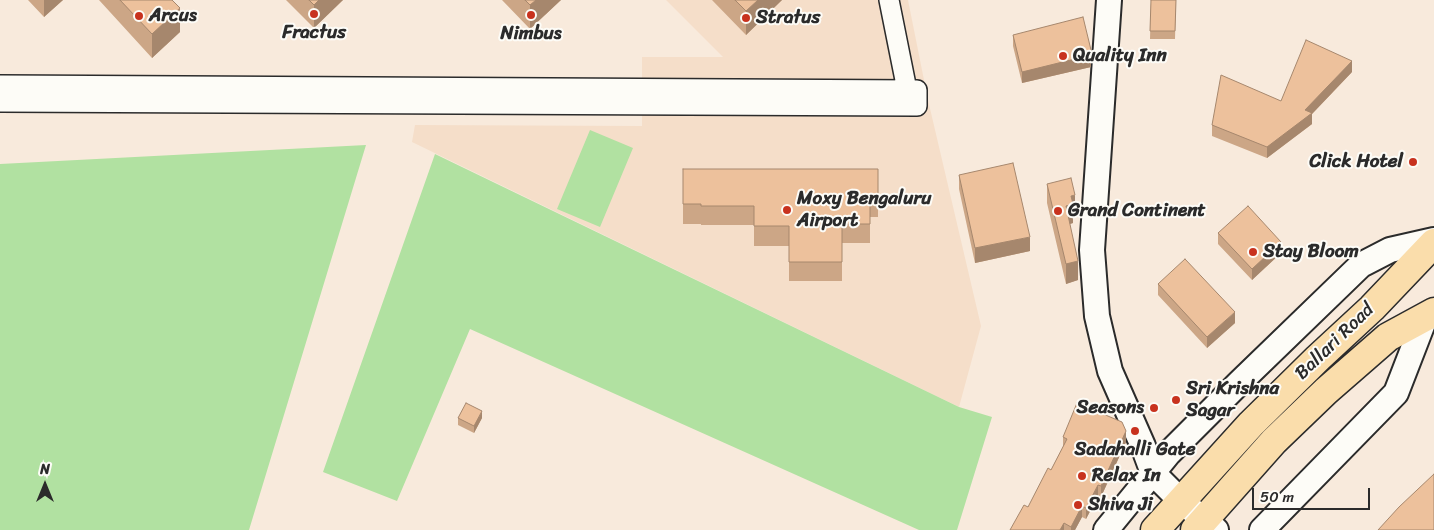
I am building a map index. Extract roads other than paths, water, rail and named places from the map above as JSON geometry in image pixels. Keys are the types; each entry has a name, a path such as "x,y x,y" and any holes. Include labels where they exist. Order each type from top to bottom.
{"highway":[{"name":"Ballari Road","path":"1155,530 1180,500 1251,424 1372,308 1434,241"},
{"name":"Ballari Road","path":"1204,526 1274,441 1326,391 1388,337 1430,315"}],"street":[{"path":"889,0 914,95"},
{"path":"1109,0 1115,26"},
{"path":"1123,0 1115,26 1108,194 1108,255 1111,308 1123,372 1123,398 1153,473 1204,526"},
{"path":"0,86 914,95"},
{"path":"0,102 914,95"},
{"path":"1106,530 1170,453 1361,264 1390,250 1434,241"},
{"path":"1262,530 1396,393 1430,315"}],"place":[{"name":"Fractus","path":"314,14"},
{"name":"Nimbus","path":"531,15"},
{"name":"Arcus","path":"139,16"},
{"name":"Stratus","path":"746,18"},
{"name":"Quality Inn","path":"1063,56"},
{"name":"Click Hotel","path":"1413,162"},
{"name":"Moxy Bengaluru Airport","path":"787,210"},
{"name":"Grand Continent","path":"1058,211"},
{"name":"Stay Bloom","path":"1253,252"},
{"name":"Sri Krishna Sagar","path":"1176,400"},
{"name":"Seasons","path":"1154,408"},
{"name":"Sadahalli Gate","path":"1135,431"},
{"name":"Relax In","path":"1082,476"},
{"name":"Shiva Ji","path":"1078,505"}]}
